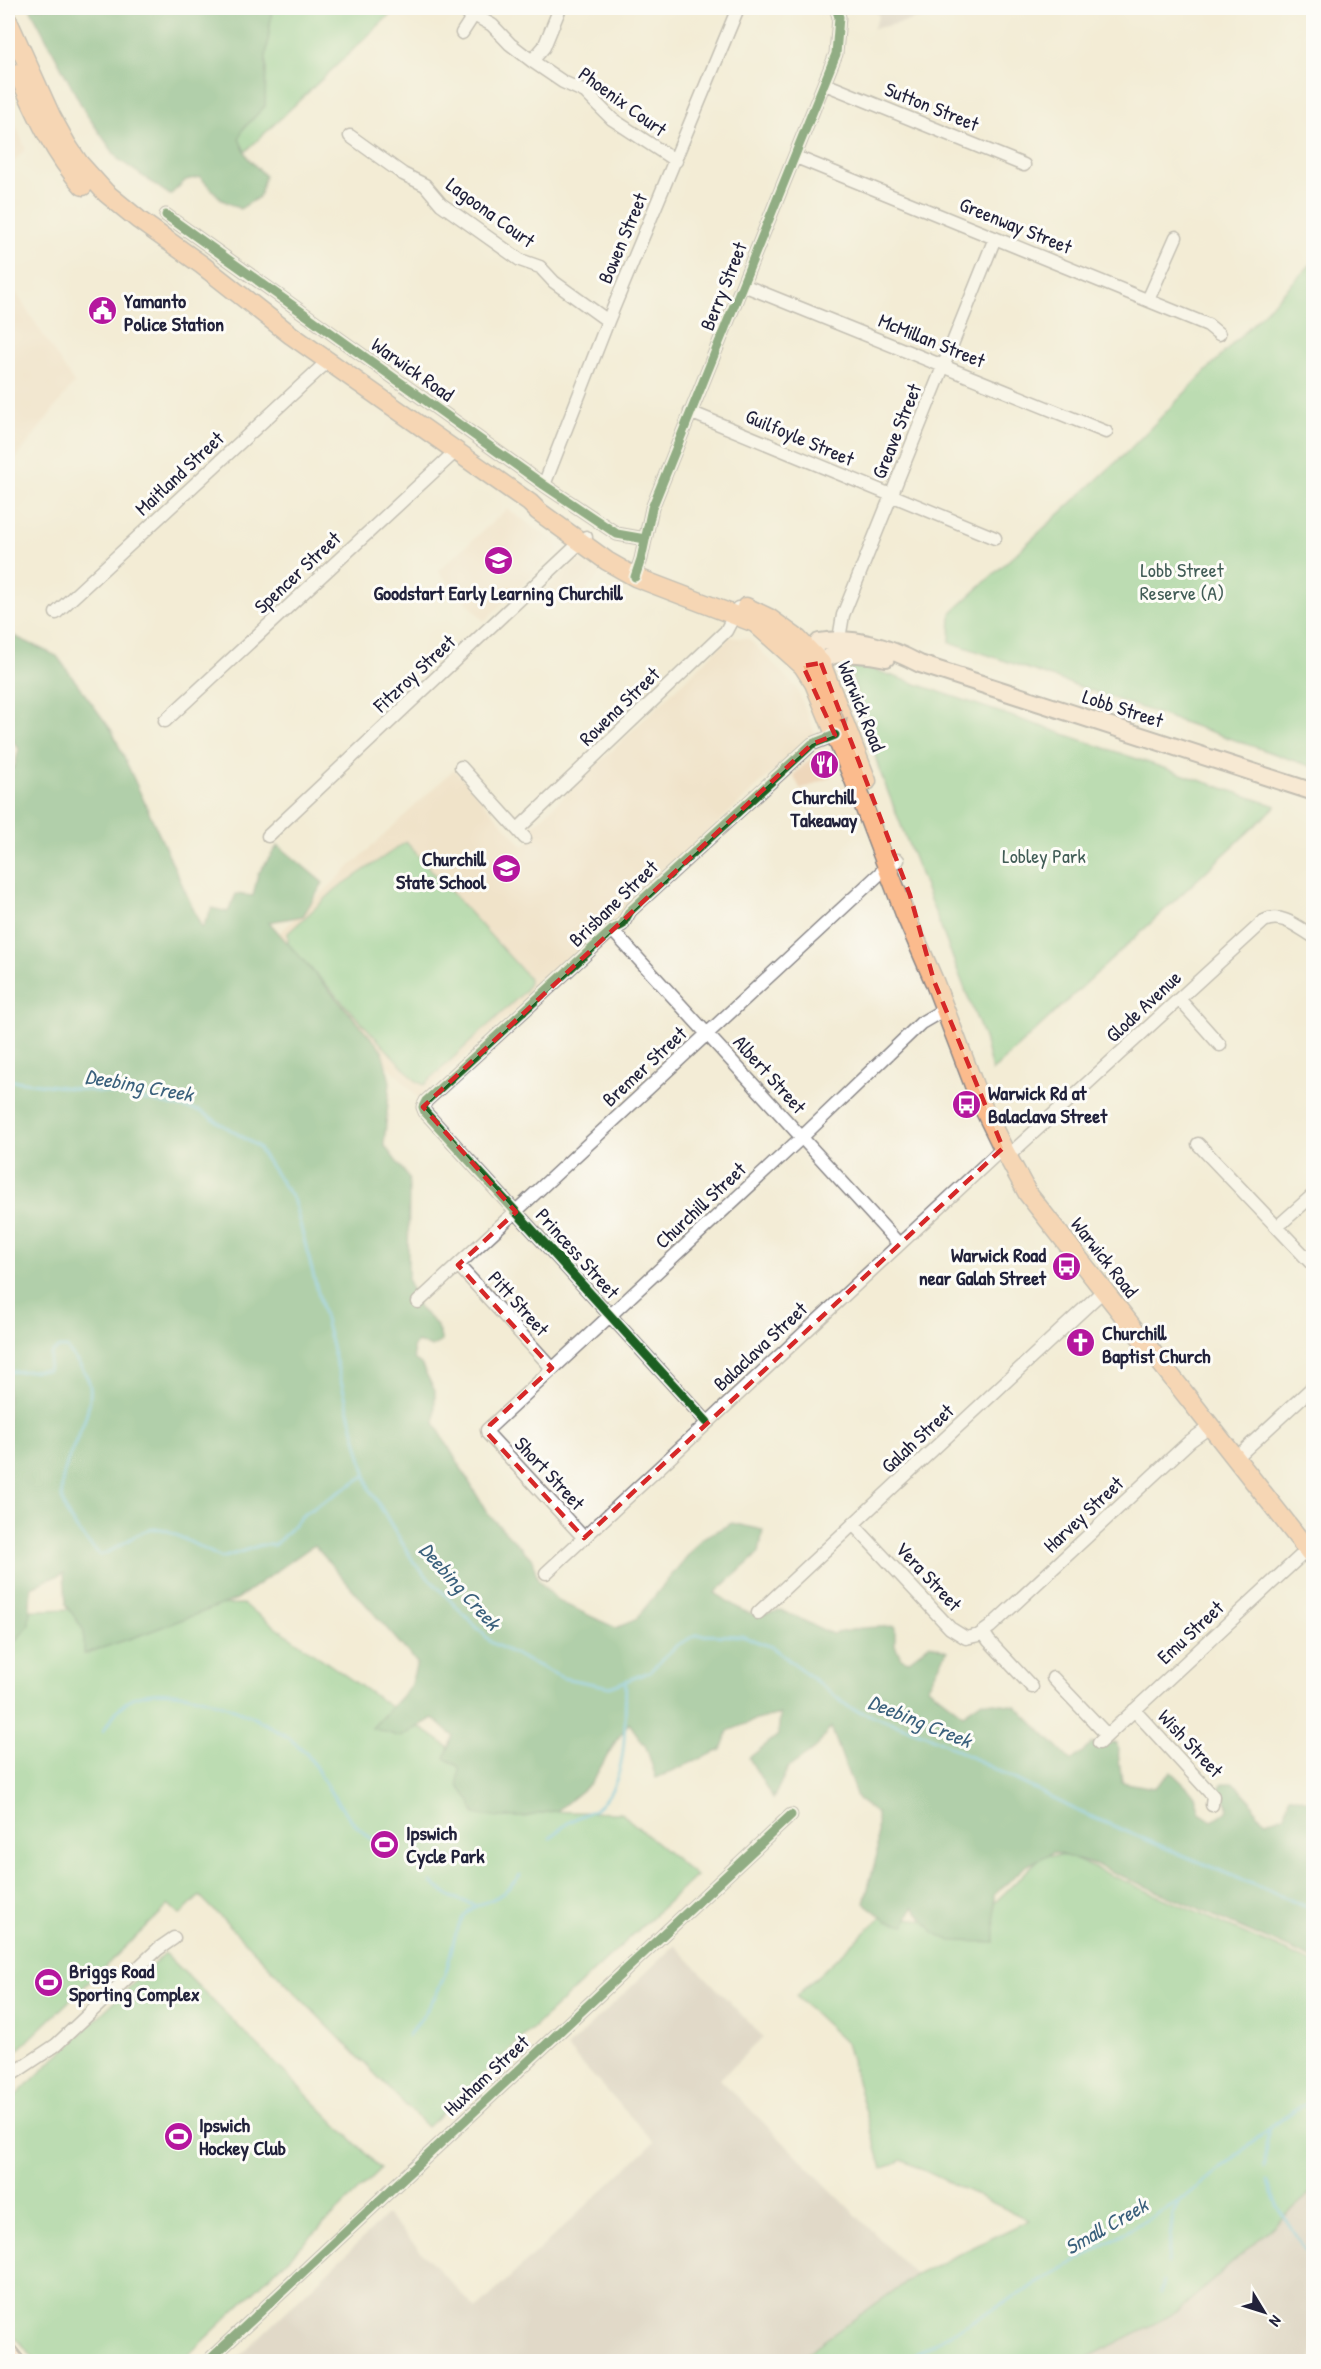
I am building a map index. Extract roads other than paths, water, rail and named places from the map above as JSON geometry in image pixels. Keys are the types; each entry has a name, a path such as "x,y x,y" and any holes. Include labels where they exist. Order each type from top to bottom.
{"main road":[{"name":"Warwick Road","path":"8,21 51,116 67,145 92,178 139,220 202,265 291,335 530,503 539,506 583,540 637,573 738,610 812,660 893,863 905,914 934,981 980,1101 1005,1153 1028,1194 1310,1554"},
{"name":"Warwick Road","path":"8,50 37,118 55,149 66,167 93,196 151,244 243,306 291,335"},
{"path":"812,660 819,642 839,639"},
{"name":"Lobb Street","path":"839,639 867,643 902,654 920,664"},
{"name":"Lobb Street","path":"812,660 830,656 865,654 920,664 1314,792"},
{"name":"Warwick Road","path":"812,660 814,683 893,863"},
{"path":"8,2352 16,2361"}],"street":[{"name":"Phoenix Court","path":"462,8 492,25 510,44 532,61 563,82 585,92 612,119 676,161"},
{"path":"532,61 544,47 560,8"},
{"name":"Bowen Street","path":"544,485 608,321 738,8"},
{"name":"Berry Street","path":"637,573 652,508 836,54 839,17 836,8"},
{"path":"462,33 473,16"},
{"name":"Sutton Street","path":"825,84 1024,165"},
{"name":"Lagoona Court","path":"350,136 403,174 425,185 441,204 520,260 540,267 554,282 608,321"},
{"name":"Greenway Street","path":"796,157 1149,300 1208,325 1219,334"},
{"name":"Warwick Road","path":"166,214 544,485 617,534 645,539"},
{"path":"1149,300 1176,237"},
{"name":"Greave Street","path":"839,639 843,615 995,238"},
{"name":"McMillan Street","path":"743,285 1106,432"},
{"name":"Maitland Street","path":"56,613 328,361"},
{"name":"Guilfoyle Street","path":"690,412 995,538"},
{"name":"Spencer Street","path":"165,721 456,451"},
{"name":"Fitzroy Street","path":"268,836 583,540"},
{"name":"Rowena Street","path":"461,767 522,833 726,631 738,610"},
{"name":"Brisbane Street","path":"423,1107 426,1101 612,930 622,926 630,911 812,744 835,735"},
{"name":"Bremer Street","path":"418,1302 893,863"},
{"name":"Glode Avenue","path":"1005,1153 1264,921 1272,917 1287,920 1314,937"},
{"name":"Albert Street","path":"612,930 899,1244"},
{"path":"1179,999 1220,1045"},
{"name":"Churchill Street","path":"488,1434 487,1430 490,1425 801,1138 921,1023 945,1009"},
{"name":"Princess Street","path":"423,1107 425,1112 707,1422"},
{"path":"1198,1144 1314,1266"},
{"name":"Balaclava Street","path":"546,1573 899,1244 1005,1153"},
{"path":"1277,1227 1314,1194"},
{"name":"Pitt Street","path":"458,1265 552,1368"},
{"name":"Galah Street","path":"758,1613 1103,1291"},
{"path":"1236,1458 1314,1386"},
{"name":"Harvey Street","path":"983,1632 1190,1441 1211,1426"},
{"name":"Short Street","path":"488,1434 584,1538"},
{"name":"Vera Street","path":"853,1524 958,1635 966,1638 983,1632"},
{"name":"Emu Street","path":"1053,1678 1103,1739 1310,1554"},
{"path":"983,1632 1032,1687"},
{"name":"Wish Street","path":"1134,1710 1213,1796 1212,1805"},
{"name":"Huxham Street","path":"207,2361 791,1815"},
{"path":"8,2077 56,2044 158,1949 174,1938"}],"waterway":[{"name":"Deebing Creek","path":"8,1080 117,1094 200,1111 257,1146 294,1201 369,1488 415,1564 492,1643 563,1678 610,1687 649,1672 677,1645 696,1635 742,1636 772,1647 850,1708 925,1734 1080,1812 1314,1910"},
{"path":"8,1372 48,1370 51,1353 59,1348 67,1348 87,1377 90,1387 89,1404 65,1470 62,1498 66,1511 74,1524 100,1555 117,1548 140,1533 157,1529 166,1530 222,1558 261,1545 275,1545 304,1514 366,1475"},
{"path":"550,1838 568,1823 600,1805 610,1793 621,1764 624,1747 626,1681"},
{"path":"103,1731 124,1704 133,1698 151,1693 174,1693 224,1705 271,1727 305,1752 350,1818 364,1833 382,1846"},
{"path":"408,2036 440,1987 457,1931 466,1913 503,1893 520,1875"},
{"path":"431,1882 449,1896 474,1905"},
{"name":"Small Creek","path":"902,2362 1186,2197 1270,2128 1296,2109 1314,2100"},
{"path":"1265,2167 1266,2140 1269,2130"},
{"path":"1267,2181 1278,2207 1305,2250"},
{"path":"1167,2264 1173,2213 1179,2202"},
{"path":"1160,2293 1163,2281"}],"place":[{"name":"Yamanto Police Station","path":"103,311"},
{"name":"Goodstart Early Learning Churchill","path":"498,561"},
{"name":"Churchill Takeaway","path":"824,765"},
{"name":"Churchill State School","path":"507,869"},
{"name":"Warwick Rd at Balaclava Street","path":"967,1104"},
{"name":"Warwick Road near Galah Street","path":"1067,1266"},
{"name":"Churchill Baptist Church","path":"1081,1343"},
{"name":"Ipswich Cycle Park","path":"385,1844"},
{"name":"Briggs Road Sporting Complex","path":"48,1982"},
{"name":"Ipswich Hockey Club","path":"178,2136"}],"park label":[{"name":"Lobb Street Reserve (A)","path":"1182,580"},
{"name":"Lobley Park","path":"1044,855"}]}
